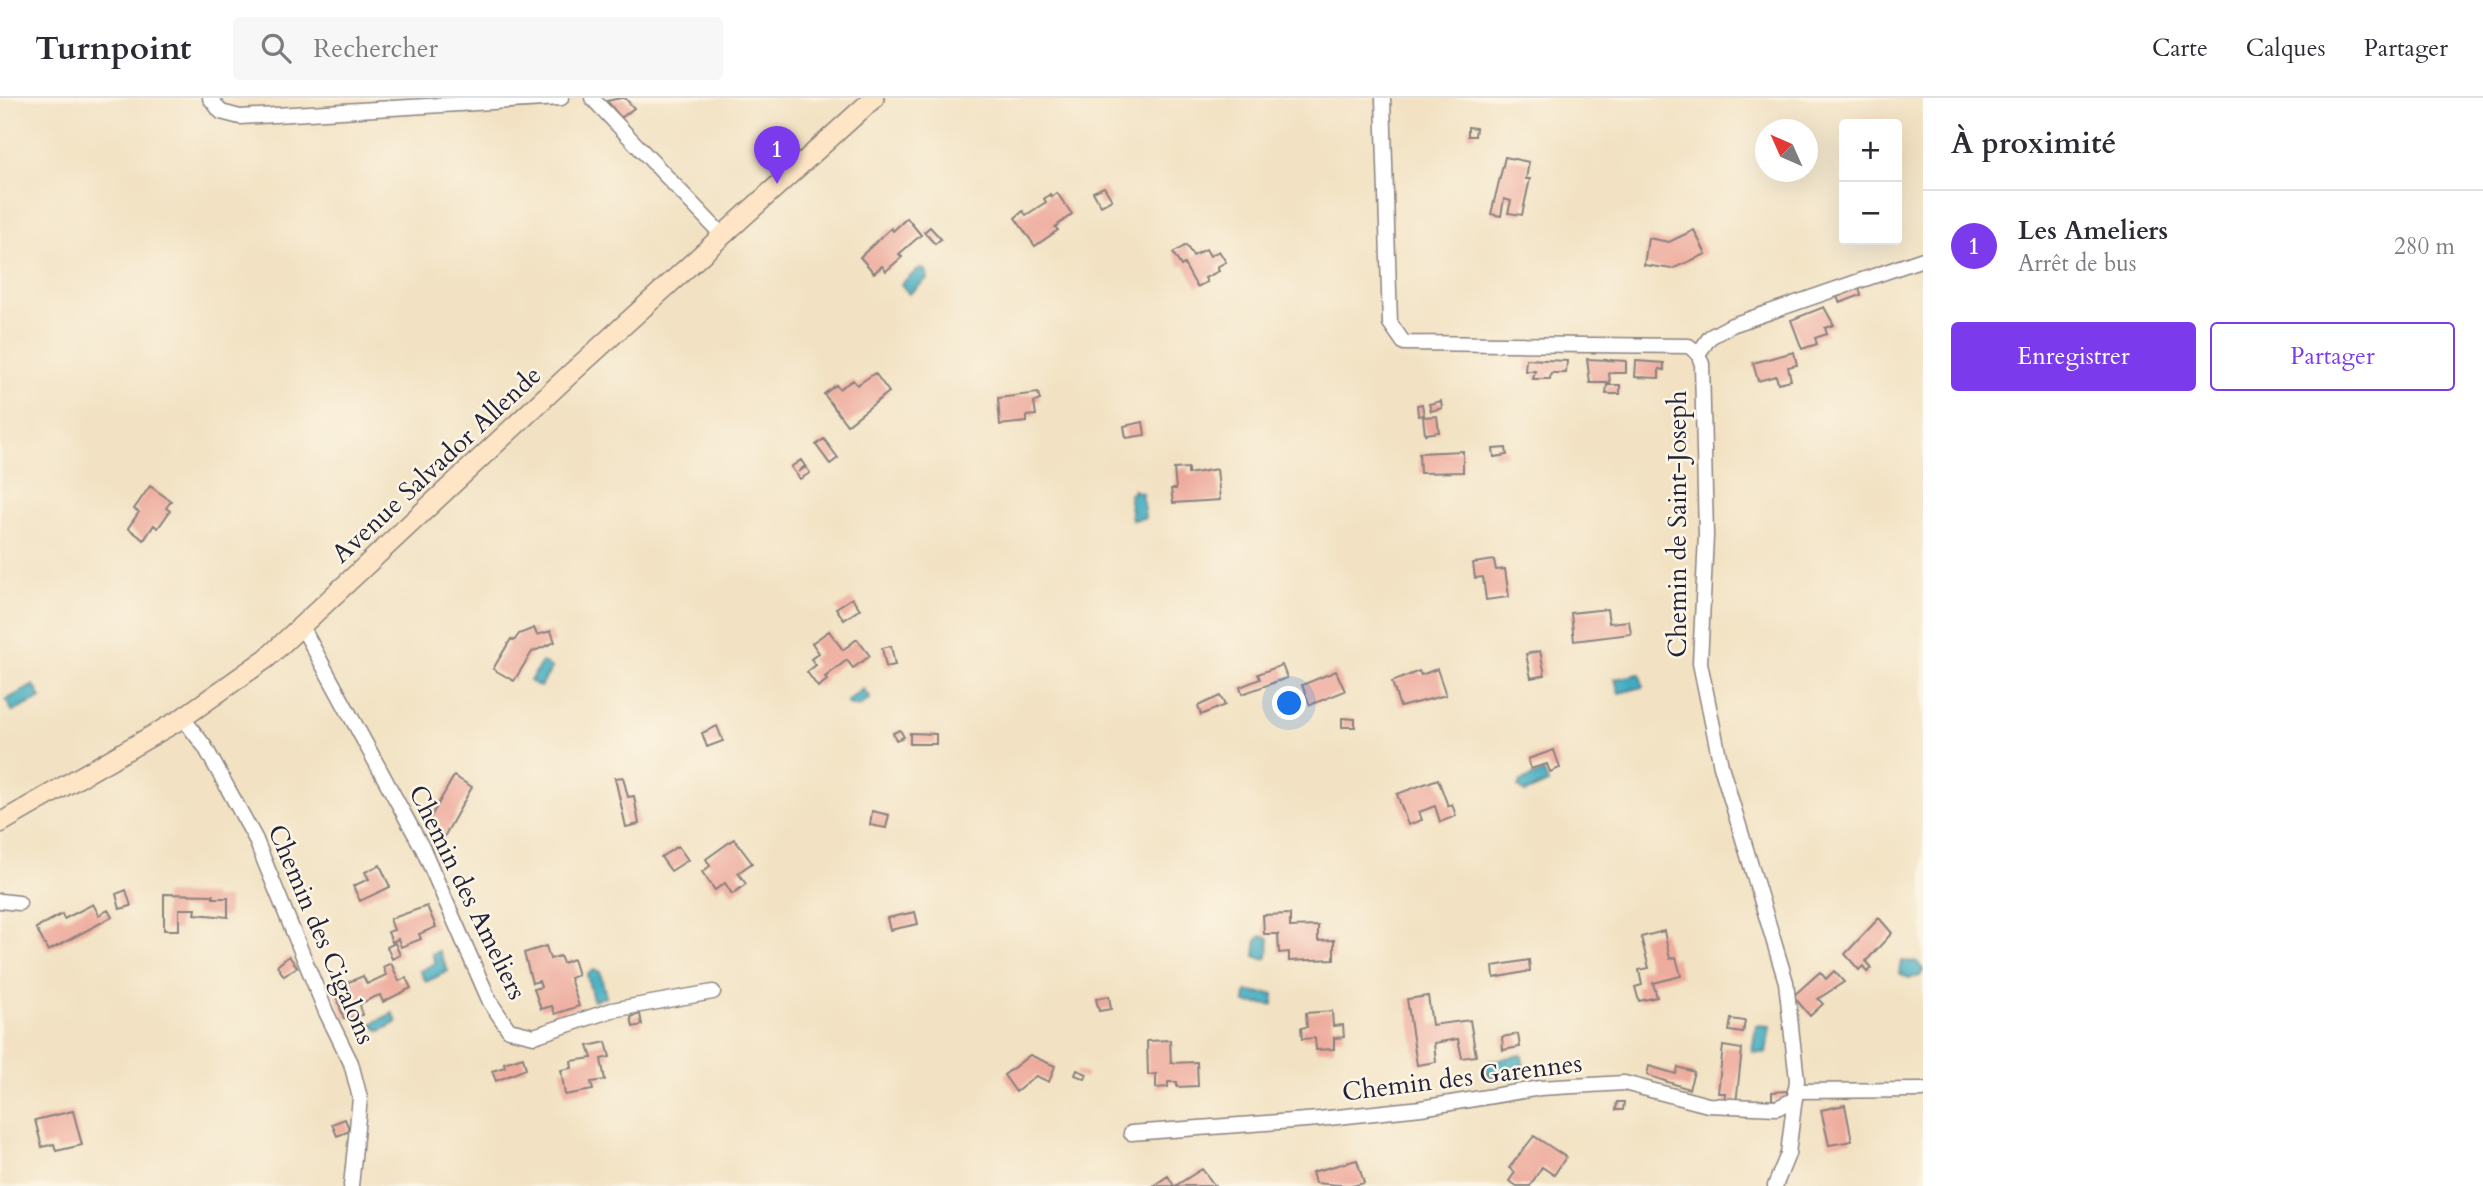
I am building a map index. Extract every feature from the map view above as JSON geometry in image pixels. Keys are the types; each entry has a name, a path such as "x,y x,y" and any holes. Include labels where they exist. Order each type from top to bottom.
{"main road":[{"name":"Avenue Salvador Allende","path":"0,823 183,718 267,658 722,235 874,98"}],"street":[{"path":"210,98 221,112 240,117 561,98"},
{"path":"592,98 722,235"},
{"name":"Chemin de Saint-Joseph","path":"1383,98 1390,323 1404,344 1689,346 1698,354 1702,364 1706,536 1700,663 1721,766 1786,982 1795,1095 1788,1154 1776,1186"},
{"path":"1698,354 1710,337 1732,325 1923,259"},
{"name":"Chemin des Ameliers","path":"302,627 423,849 490,1002 509,1030 534,1036 612,1010 713,992"},
{"name":"Chemin des Cigalons","path":"183,718 205,747 255,838 326,1012 351,1063 360,1098 351,1186"},
{"path":"0,901 19,903"},
{"name":"Chemin des Garennes","path":"1131,1133 1319,1119 1421,1108 1540,1088 1624,1083 1708,1105 1777,1108 1795,1095 1923,1090"}],"water":[{"path":"920,268 926,271 928,278 909,294 901,284"},
{"path":"1133,490 1142,493 1145,518 1132,520 1129,494 1133,494"},
{"path":"542,662 552,668 540,687 530,681"},
{"path":"1640,674 1643,687 1619,693 1615,679"},
{"path":"34,685 41,698 13,712 6,700"},
{"path":"863,689 870,698 858,707 848,704 847,701"},
{"path":"1544,772 1548,783 1525,793 1518,787 1521,781"},
{"path":"1261,936 1269,938 1268,957 1263,959 1255,956 1257,940"},
{"path":"439,951 448,971 426,982 420,971 436,963 432,954"},
{"path":"1901,961 1917,962 1923,970 1920,976 1909,978 1899,973"},
{"path":"593,970 600,972 606,997 593,1000 587,975"},
{"path":"1246,992 1274,994 1273,1005 1245,1003"},
{"path":"393,1013 397,1022 380,1031 371,1024"},
{"path":"1756,1025 1770,1026 1766,1053 1752,1052"},
{"path":"1522,1055 1524,1073 1492,1078 1492,1074 1488,1075 1486,1065 1490,1061"}],"building":[{"path":"625,98 634,108 621,118 607,101"},
{"path":"1468,127 1476,128 1475,136 1468,136"},
{"path":"1505,157 1529,162 1526,179 1530,179 1522,215 1508,213 1511,201 1504,199 1501,216 1491,214"},
{"path":"1104,187 1112,200 1101,206 1093,192"},
{"path":"1057,193 1072,214 1055,227 1058,230 1035,246 1015,218 1023,211 1026,215 1046,202 1044,199 1050,194 1052,197"},
{"path":"907,218 921,235 899,254 902,257 886,271 882,266 874,273 860,257 891,228 893,231"},
{"path":"930,227 941,239 935,244 924,232"},
{"path":"1694,230 1706,254 1672,269 1644,265 1648,238 1669,242"},
{"path":"1186,245 1193,256 1206,249 1210,256 1219,251 1226,262 1217,267 1219,271 1205,278 1207,282 1197,287 1184,264 1181,266 1173,253"},
{"path":"1859,288 1861,295 1840,303 1837,297"},
{"path":"1824,307 1834,325 1825,328 1827,334 1815,338 1817,344 1802,349 1791,320"},
{"path":"1794,352 1797,365 1788,367 1791,380 1778,383 1776,376 1758,381 1753,363"},
{"path":"1526,359 1567,361 1566,373 1551,373 1550,379 1533,379 1535,371 1525,371"},
{"path":"1587,359 1626,361 1626,373 1609,373 1610,383 1590,383"},
{"path":"1636,361 1664,363 1664,370 1659,369 1659,378 1635,377"},
{"path":"875,373 889,392 847,425 824,394 836,385 839,389 853,380 857,385"},
{"path":"1607,385 1620,385 1620,394 1606,394"},
{"path":"1038,393 1040,400 1034,402 1036,415 1027,416 1027,422 1000,425 998,398"},
{"path":"1441,401 1442,408 1431,411 1429,404"},
{"path":"1422,404 1424,415 1418,416 1417,405"},
{"path":"1437,416 1439,432 1425,434 1423,417"},
{"path":"1143,422 1145,435 1126,438 1124,426"},
{"path":"824,439 838,458 830,464 816,445"},
{"path":"1506,448 1507,455 1494,457 1493,449"},
{"path":"1463,451 1463,472 1420,473 1419,453"},
{"path":"801,460 805,466 798,472 806,467 810,473 800,479 791,467"},
{"path":"1188,468 1188,474 1217,469 1220,500 1173,503 1171,489 1176,489 1174,469"},
{"path":"150,486 171,501 166,508 170,511 158,528 154,525 144,540 128,528 139,512 134,509"},
{"path":"1494,560 1496,570 1505,569 1509,597 1486,600 1483,577 1475,578 1473,563"},
{"path":"852,598 860,609 844,620 836,608"},
{"path":"1607,609 1609,623 1629,621 1631,634 1574,641 1571,613"},
{"path":"534,628 537,635 551,631 555,642 532,652 514,681 493,669 511,639 514,641 519,634"},
{"path":"829,631 843,650 857,639 870,656 853,668 847,660 825,677 827,680 818,687 807,672 816,665 811,659 819,653 812,643"},
{"path":"891,646 895,665 886,667 882,648"},
{"path":"1540,651 1545,675 1531,678 1526,654"},
{"path":"1282,665 1287,678 1242,694 1240,687 1260,679 1258,674"},
{"path":"1437,669 1446,695 1400,707 1392,682 1419,671 1421,675"},
{"path":"1336,671 1345,691 1310,705 1302,685"},
{"path":"1220,696 1225,705 1201,715 1198,706"},
{"path":"1342,718 1355,719 1355,727 1342,727"},
{"path":"717,726 723,741 707,747 702,733"},
{"path":"900,730 904,737 896,740 893,733"},
{"path":"910,733 936,734 936,744 910,744"},
{"path":"1554,750 1560,768 1550,772 1547,764 1531,769 1528,759"},
{"path":"454,776 472,787 444,837 425,827"},
{"path":"623,777 628,797 634,796 639,824 626,827 615,778"},
{"path":"1438,779 1448,806 1452,804 1456,816 1440,822 1435,806 1419,812 1422,820 1408,825 1397,794"},
{"path":"872,811 889,815 886,828 870,825"},
{"path":"734,839 752,863 738,873 746,884 732,894 725,883 715,890 702,872 710,866 706,859"},
{"path":"678,846 688,860 671,871 661,857"},
{"path":"380,865 390,887 360,901 353,886 369,879 365,872"},
{"path":"126,890 131,906 120,909 116,894"},
{"path":"164,894 228,898 228,917 195,914 196,909 179,909 179,930 164,930"},
{"path":"93,904 99,915 108,910 112,917 48,951 36,928 62,914 64,919"},
{"path":"427,906 436,927 419,934 421,939 401,947 398,939 392,942 388,932 394,930 390,919"},
{"path":"915,912 918,924 890,930 887,918"},
{"path":"1290,914 1290,927 1318,926 1318,941 1334,940 1334,959 1289,961 1289,952 1279,953 1278,934 1264,934 1263,915"},
{"path":"1879,918 1892,933 1866,961 1872,968 1867,972 1863,966 1859,970 1845,954"},
{"path":"1664,931 1670,959 1676,957 1681,976 1653,983 1657,997 1639,1001 1635,987 1642,985 1639,970 1649,968 1641,937"},
{"path":"395,943 400,955 392,959 387,947"},
{"path":"546,946 550,959 560,956 563,963 573,959 578,975 570,978 579,1006 555,1014 552,1006 541,1009 534,989 541,987 539,981 532,983 524,953"},
{"path":"289,956 297,967 284,976 277,966"},
{"path":"1529,960 1530,971 1494,978 1493,966"},
{"path":"391,963 399,981 406,978 411,988 383,1002 380,995 372,998 360,1004 362,1015 344,1019 336,995 346,990 344,984 363,976 367,984 386,975 383,967"},
{"path":"1834,971 1844,982 1818,999 1823,1004 1810,1016 1793,996 1820,972 1826,979"},
{"path":"1109,996 1111,1009 1099,1011 1096,999"},
{"path":"1428,996 1432,1025 1470,1020 1476,1056 1462,1058 1458,1039 1434,1043 1436,1062 1417,1065 1407,999"},
{"path":"1332,1011 1333,1026 1343,1025 1344,1037 1334,1038 1334,1049 1316,1050 1315,1038 1302,1039 1301,1028 1307,1027 1306,1013"},
{"path":"640,1014 642,1025 633,1027 631,1017"},
{"path":"1731,1019 1745,1021 1743,1033 1729,1031"},
{"path":"1518,1034 1520,1047 1503,1050 1502,1037"},
{"path":"1170,1040 1171,1063 1197,1062 1198,1086 1177,1087 1177,1082 1168,1082 1168,1087 1156,1088 1156,1074 1148,1075 1147,1041"},
{"path":"606,1042 610,1057 601,1059 605,1080 591,1082 593,1090 565,1095 561,1070 572,1068 571,1061 592,1058 588,1046"},
{"path":"1723,1046 1742,1049 1736,1104 1724,1103 1725,1093 1718,1093"},
{"path":"1030,1055 1055,1066 1049,1082 1036,1076 1016,1092 1004,1075"},
{"path":"523,1057 526,1069 496,1081 492,1071 505,1067 504,1063"},
{"path":"1649,1066 1676,1074 1678,1067 1694,1072 1689,1089 1647,1075"},
{"path":"1077,1070 1087,1074 1085,1079 1075,1075"},
{"path":"1787,1091 1787,1100 1772,1100 1772,1092"},
{"path":"1617,1102 1624,1102 1623,1110 1616,1110"},
{"path":"1845,1105 1852,1141 1829,1145 1821,1110"},
{"path":"73,1111 82,1145 56,1151 54,1144 42,1147 35,1120"},
{"path":"345,1119 350,1131 337,1136 332,1124"},
{"path":"1534,1136 1566,1157 1554,1175 1542,1167 1530,1186 1517,1186 1509,1181 1515,1172 1509,1168"},
{"path":"1357,1160 1364,1183 1352,1186 1315,1183 1312,1172"},
{"path":"1202,1169 1215,1186 1175,1186"},
{"path":"1168,1176 1174,1186 1153,1186"}],"place":[{"name":"Les Ameliers","path":"777,184"}]}
